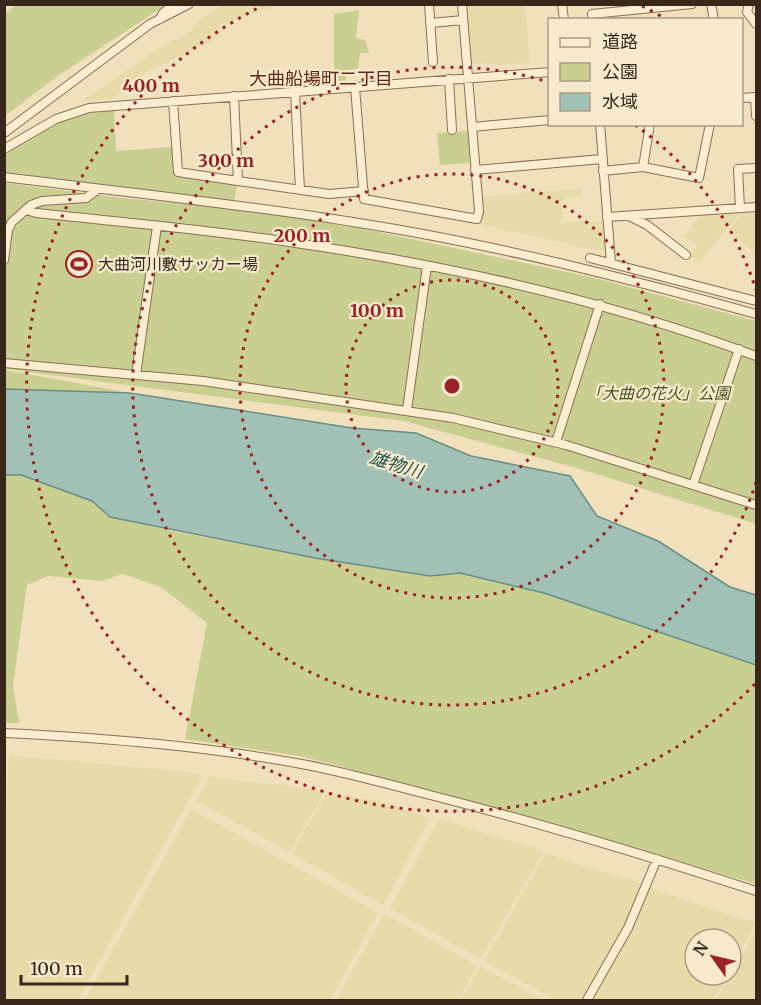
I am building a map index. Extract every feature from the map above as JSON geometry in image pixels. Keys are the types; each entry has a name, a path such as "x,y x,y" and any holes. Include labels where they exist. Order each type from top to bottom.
{"street":[{"path":"160,20 163,13 174,4"},
{"path":"4,133 105,57 160,20 189,4"},
{"path":"429,4 433,62"},
{"path":"355,87 364,199 477,219 479,211 462,4"},
{"path":"593,18 592,14 693,4"},
{"path":"749,4 747,12 756,24"},
{"path":"632,10 633,18"},
{"path":"430,23 463,20"},
{"path":"4,149 56,119 88,108 548,72"},
{"path":"449,79 452,130"},
{"path":"295,92 300,190"},
{"path":"234,96 238,181"},
{"path":"743,98 755,97 756,116"},
{"path":"173,101 178,172 329,194 364,191"},
{"path":"472,127 548,120"},
{"path":"600,126 611,263"},
{"path":"643,167 650,126"},
{"path":"603,171 643,167 699,178 710,126"},
{"path":"476,170 602,159"},
{"path":"740,208 738,169 756,168"},
{"path":"4,177 279,211 440,237 661,288 756,315"},
{"path":"4,260 8,230 12,222 26,210 42,201 86,198 98,189"},
{"path":"607,217 756,207"},
{"path":"26,210 36,213 288,241 427,266 600,304 692,332 756,356"},
{"path":"629,217 647,225 686,255"},
{"path":"136,375 157,226"},
{"path":"590,258 756,301"},
{"path":"407,410 427,266"},
{"path":"556,442 600,304"},
{"path":"693,485 739,349"},
{"path":"4,363 225,383 453,418 556,442 756,505"},
{"path":"4,733 104,738 209,750 307,765 469,805 657,859 756,891"},
{"path":"587,1000 628,928 657,859"}],"shaded area":[{"path":"222,5 279,5 219,25 221,36 135,78 114,99 82,101 157,50 190,32 200,20"},
{"path":"466,5 525,5 530,63 470,64"},
{"path":"582,188 582,197 562,198 562,222 603,221 605,252 483,225 482,197"},
{"path":"714,212 718,215 741,212 699,263 689,255 697,246 684,236 702,213"},
{"path":"756,212 756,253 728,231 742,213"},
{"path":"9,755 197,773 202,776 78,1000 5,1000 4,842"},
{"path":"209,777 325,791 290,852 197,801"},
{"path":"327,792 381,802 430,818 383,905 292,853"},
{"path":"191,809 378,913 330,1000 85,1000"},
{"path":"439,819 544,851 481,959 390,908"},
{"path":"545,854 643,884 625,927 583,1000 557,1000 484,961"},
{"path":"648,888 756,923 743,947 743,927 683,927 683,987 721,987 713,1000 592,1000 631,933"},
{"path":"384,914 477,966 458,1000 336,1000"},
{"path":"756,930 756,1000 716,1000 724,987 743,987 743,953"},
{"path":"480,966 541,1000 461,1000"}],"green space":[{"path":"17,4 166,5 59,75 5,116 5,14"},
{"path":"359,10 356,38 365,40 369,53 360,53 358,69 346,70 346,82 337,82 337,73 334,73 334,14"},
{"path":"114,110 116,151 173,147 175,175 237,185 234,202 5,172 5,155 43,130 82,115"},
{"path":"468,131 470,163 440,165 437,133"},
{"name":"「大曲の花火」公園","path":"5,183 246,210 350,226 595,278 756,321 756,524 580,469 404,421 5,369"},
{"path":"5,370 130,393 5,389"},
{"path":"4,475 21,475 92,501 110,517 177,532 315,558 430,576 460,573 544,593 756,664 756,884 537,819 305,757 185,739 207,623 161,587 123,574 102,581 48,576 27,585 13,686 19,723 5,723"}],"water":[{"name":"雄物川","path":"5,389 130,393 352,428 416,433 471,456 570,476 597,516 658,541 730,587 756,595 756,665 544,593 460,573 430,576 315,558 110,517 92,501 21,475 5,475"}],"place":[{"name":"大曲河川敷サッカー場","path":"79,264"}],"district":[{"name":"大曲船場町二丁目","path":"321,79"}]}
